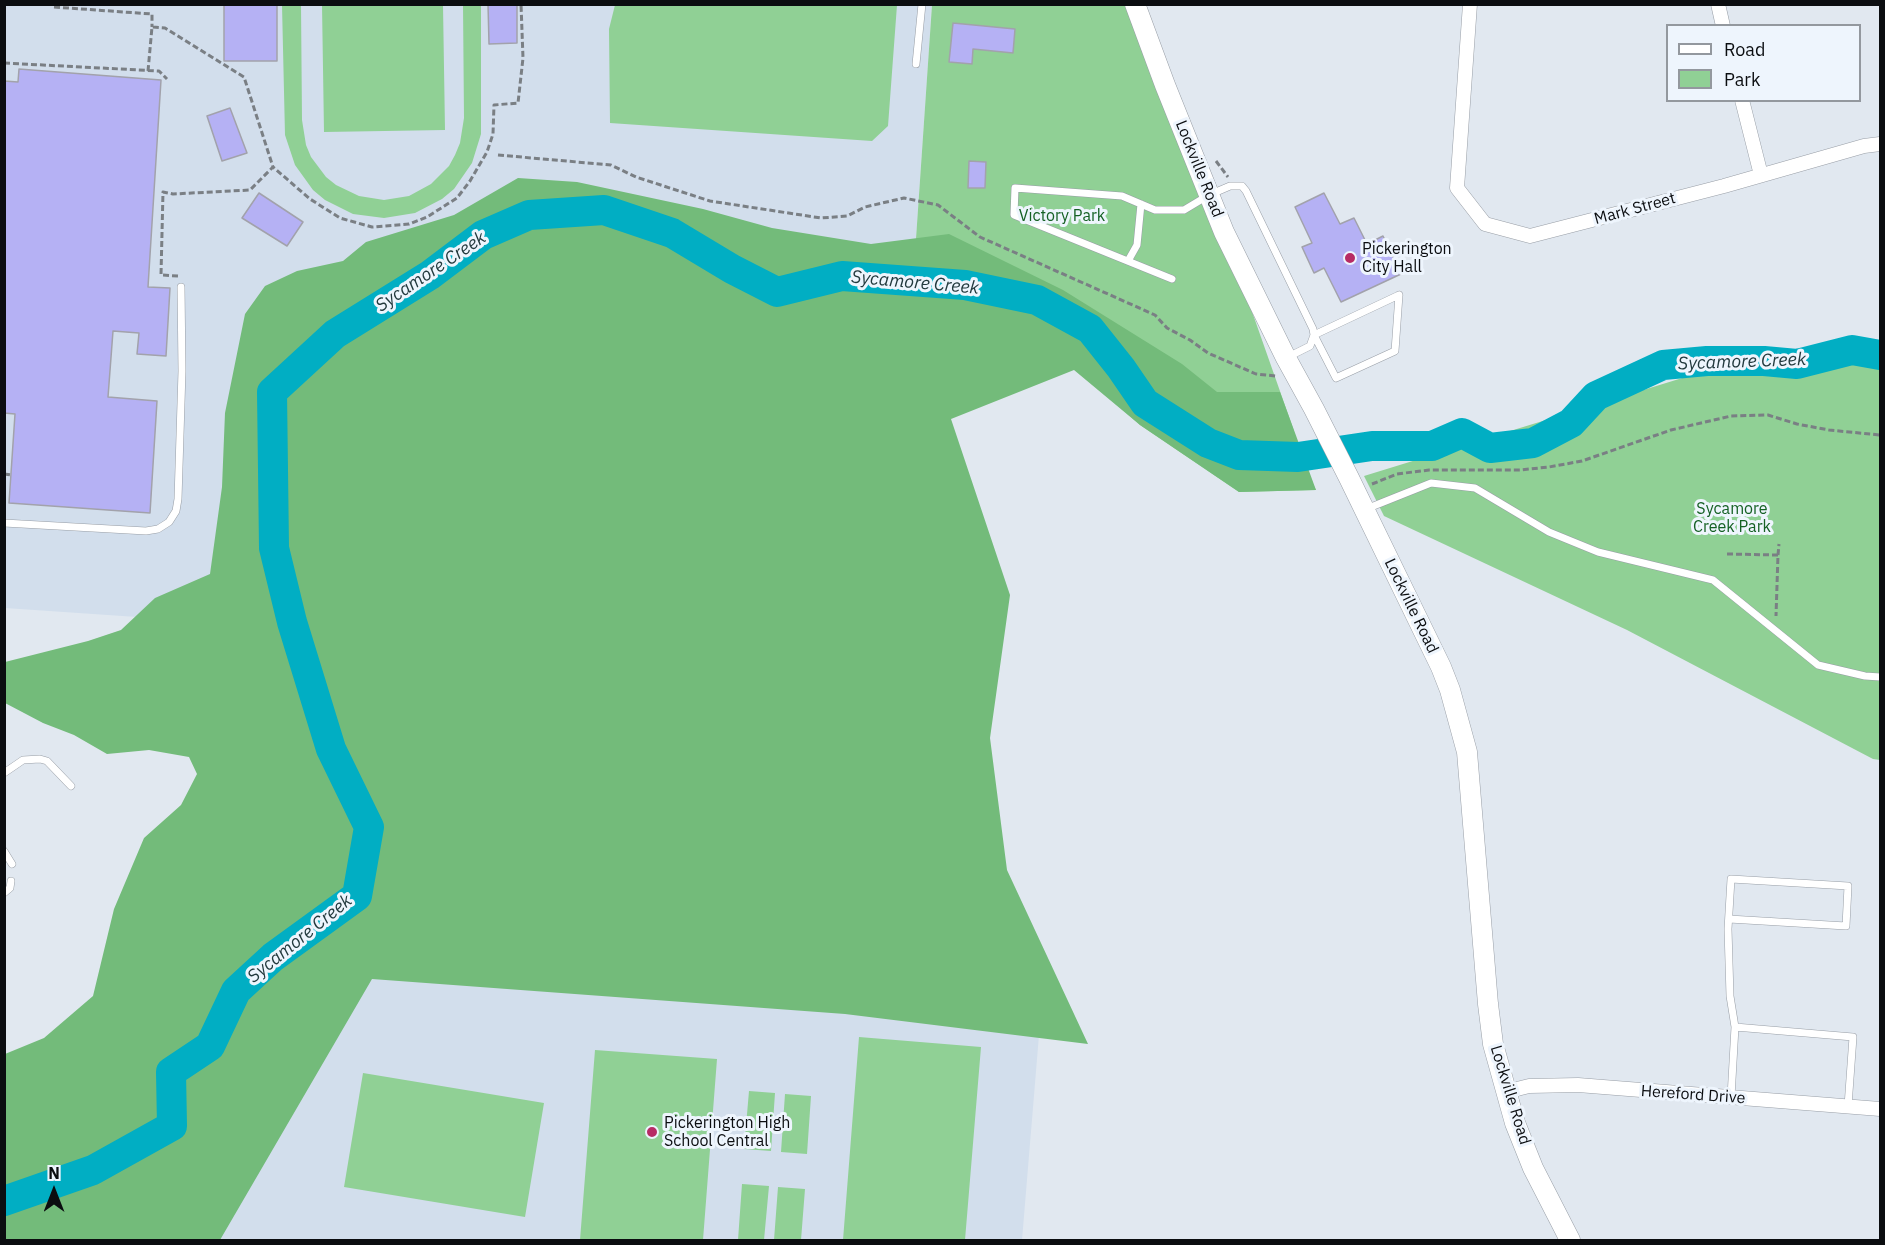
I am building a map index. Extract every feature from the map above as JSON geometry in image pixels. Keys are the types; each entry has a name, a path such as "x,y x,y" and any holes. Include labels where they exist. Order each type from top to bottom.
{"main road":[{"name":"Lockville Road","path":"1135,4 1165,85 1239,264 1286,358 1358,482 1364,510 1441,666 1464,736 1493,1044 1505,1092 1533,1168 1570,1240"}],"street":[{"name":"Mark Street","path":"1470,4 1457,188 1485,224 1530,236 1864,146 1881,144"},
{"path":"1718,4 1723,24"},
{"path":"1743,102 1761,175"},
{"name":"Hereford Drive","path":"1505,1092 1529,1086 1578,1085 1881,1108"}],"lane":[{"path":"916,64 922,4"},
{"path":"1172,279 1014,215 1015,188 1122,196 1155,210 1184,210 1209,195 1236,185 1242,186 1246,191 1308,318 1314,335 1336,378 1395,351 1399,295 1314,335"},
{"path":"1128,261 1137,245 1141,204"},
{"path":"4,523 146,531 158,529 169,522 176,511 178,499 182,371 181,287"},
{"path":"1286,358 1308,348 1313,342 1314,335"},
{"path":"1364,510 1431,483 1475,488 1549,532 1598,552 1713,579 1818,665 1865,676 1881,677"},
{"path":"4,773 23,760 40,759 47,761 71,786"},
{"path":"4,851 12,864"},
{"path":"1729,918 1846,926 1848,886 1731,879 1729,918 1730,996 1735,1027 1731,1097"},
{"path":"4,893 10,888 11,881"},
{"path":"1735,1027 1853,1037 1848,1106"}],"path":[{"path":"152,27 165,28 244,77 273,167 310,199 340,218 372,227 409,224 427,217 457,198 470,181 487,152 493,134 494,105 518,103 523,58 521,4"},
{"path":"54,7 152,14 148,71"},
{"path":"4,63 159,71 166,79"},
{"path":"498,155 611,165 636,177 710,201 821,218 846,216 865,207 904,198 938,205 980,237 1155,315 1167,328 1208,353 1256,374 1296,376"},
{"path":"181,287 181,277 161,275 163,192 173,194 250,190 273,167"},
{"path":"1358,482 1429,470 1520,470 1550,467 1581,460 1671,430 1741,415 1768,415 1797,424 1829,430 1881,435"},
{"path":"4,474 11,475"},
{"path":"1773,629 1777,612 1779,544"},
{"path":"1727,554 1778,555"}],"shaded area":[{"path":"4,5 932,5 912,297 269,626 5,608"},
{"name":"Pickerington High School Central","path":"354,969 1040,1023 1022,1240 219,1240"}],"green space":[{"path":"282,5 301,5 302,120 306,145 311,157 326,177 336,185 359,196 384,200 409,196 431,184 449,166 455,155 460,143 464,118 463,5 481,5 481,134 472,163 454,189 442,199 415,213 384,218 353,214 325,200 313,190 295,165 285,135"},
{"path":"322,5 443,5 445,130 324,132"},
{"path":"615,5 897,5 888,126 872,141 610,123 609,29"},
{"name":"Victory Park","path":"932,5 1136,5 1224,232 1294,431 1283,425 1316,490 1239,492 1140,425 1080,372 912,297"},
{"path":"518,178 577,182 703,209 772,228 871,244 949,234 1063,290 1182,364 1217,392 1280,392 1316,490 1239,492 1140,425 1074,370 951,419 1010,595 990,738 1007,870 1088,1044 845,1014 372,979 220,1240 5,1240 5,1054 44,1038 93,996 114,909 144,838 181,805 197,774 189,757 149,750 107,754 74,735 43,723 5,703 5,662 88,641 121,630 155,598 210,574 222,487 225,413 245,314 265,286 297,271 343,261 366,242 454,215"},
{"name":"Sycamore Creek Park","path":"1863,347 1880,352 1880,760 1873,759 1627,630 1384,516 1364,476 1718,367"},
{"path":"859,1037 981,1047 965,1240 843,1240"},
{"path":"595,1050 717,1059 703,1240 580,1240"},
{"path":"363,1073 544,1103 525,1217 344,1187"},
{"path":"749,1091 775,1093 771,1151 744,1149"},
{"path":"785,1094 811,1096 807,1154 781,1152"},
{"path":"742,1184 769,1186 764,1240 738,1240"},
{"path":"778,1187 805,1189 801,1240 774,1240"}],"building":[{"path":"224,4 277,4 277,61 224,61"},
{"path":"488,4 517,4 517,43 489,44"},
{"path":"953,23 1015,29 1013,53 973,49 972,64 949,62"},
{"path":"19,69 161,80 148,287 170,288 166,356 137,354 139,333 113,331 108,397 157,401 150,513 9,503 15,414 4,413 4,81 18,82"},
{"path":"230,108 247,153 222,161 207,116"},
{"path":"969,161 986,162 985,188 968,188"},
{"path":"259,193 303,222 287,246 242,218"},
{"name":"Pickerington City Hall","path":"1324,193 1340,224 1354,218 1367,244 1383,236 1401,274 1341,302 1324,268 1314,273 1302,247 1312,243 1295,207"}],"waterway":[{"name":"Sycamore Creek","path":"4,1201 93,1170 172,1126 171,1072 210,1046 236,991 273,957 357,896 369,827 331,749 292,622 274,548 272,392 335,334 430,275 483,235 529,215 604,210 672,233 732,269 777,292 842,276 965,285 1037,300 1090,329 1145,403 1208,443 1239,455 1298,457 1372,446 1432,446 1462,433 1490,448 1533,443 1571,423 1596,396 1663,365 1707,361 1764,361 1797,364 1852,350 1880,355"}],"place":[{"name":"Pickerington City Hall","path":"1350,258"},
{"name":"Pickerington High School Central","path":"652,1132"}]}
